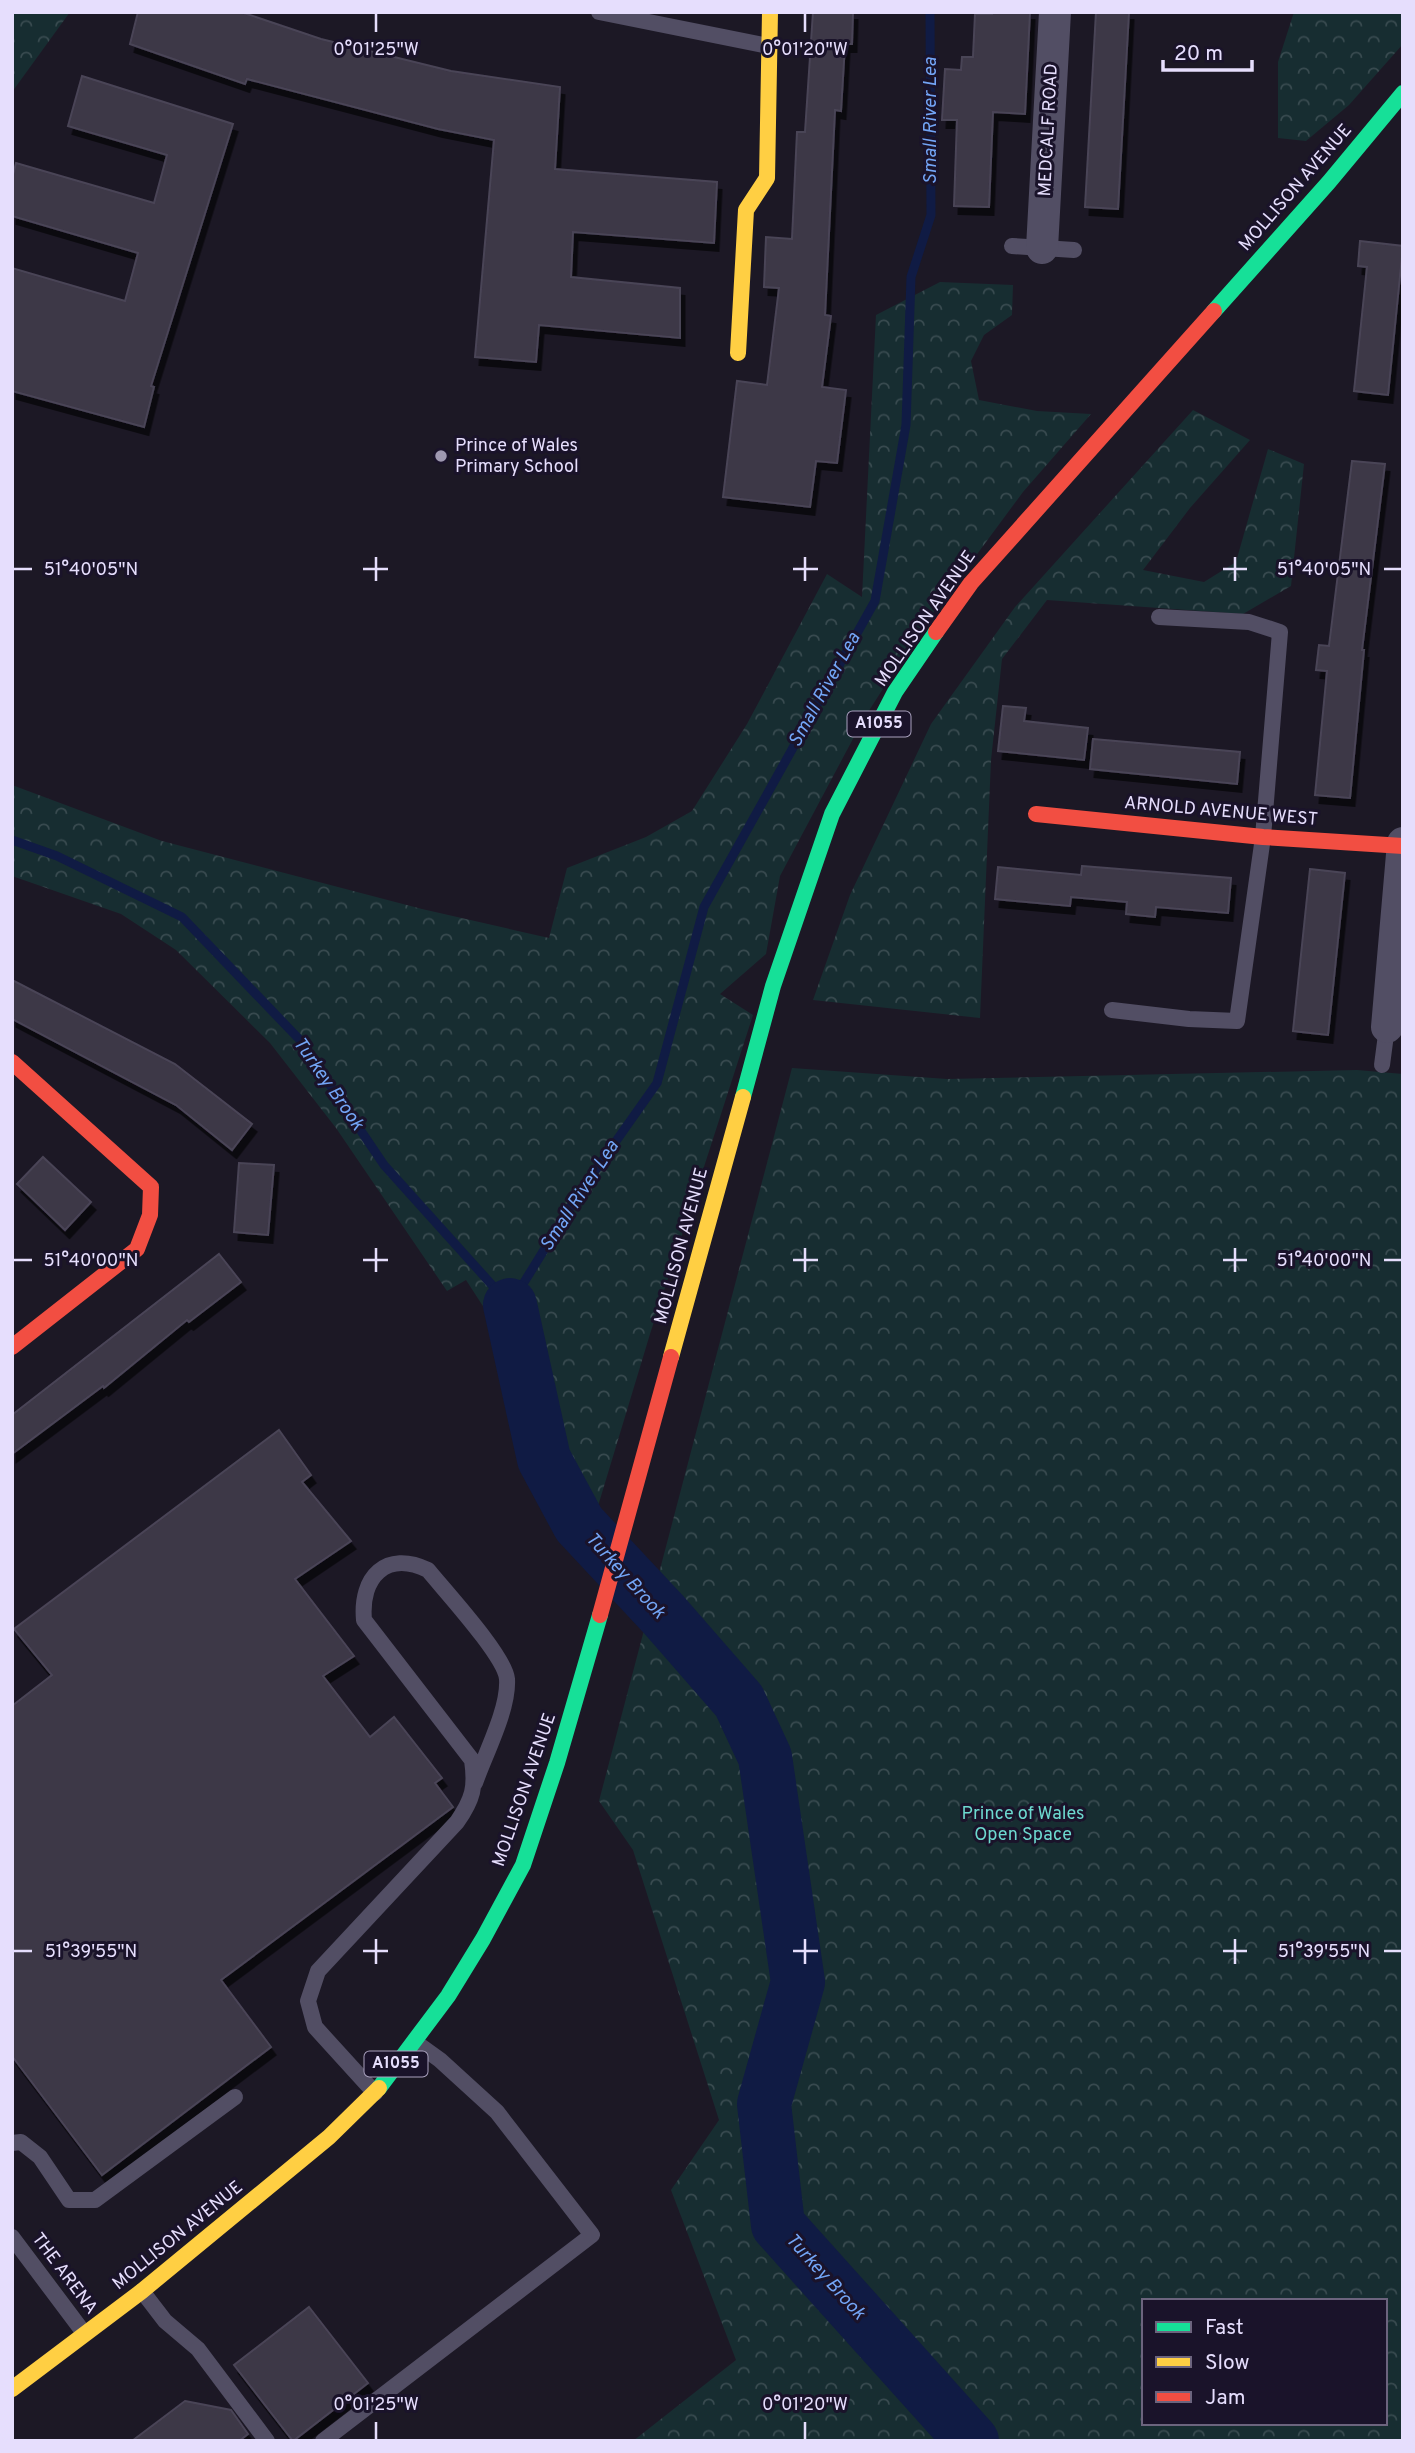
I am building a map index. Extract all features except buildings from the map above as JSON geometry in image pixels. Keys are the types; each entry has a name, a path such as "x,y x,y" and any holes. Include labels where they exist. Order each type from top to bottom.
{"main road":[{"path":"738,353 746,210 767,178 770,12"},
{"name":"MOLLISON AVENUE","path":"12,2389 142,2291 329,2137 374,2093 415,2042 476,1950 523,1865 557,1763 631,1505 773,986 832,814 895,692 971,583 1329,182 1403,93"},
{"name":"ARNOLD AVENUE WEST","path":"1036,814 1263,836 1403,845"},
{"path":"12,1062 151,1187 150,1215 136,1249 12,1347"}],"street":[{"name":"MEDCALF ROAD","path":"1027,247 1055,12"},
{"path":"1387,1027 1403,845"}],"lane":[{"path":"599,12 768,46"},
{"path":"1027,247 1074,250"},
{"path":"1112,1010 1189,1019 1237,1021 1263,836 1280,632 1249,622 1159,617"},
{"path":"1382,1065 1387,1027"},
{"path":"374,2093 315,2027 308,2001 318,1971 469,1806 505,1700 507,1678 499,1659 428,1570 413,1563 395,1564 381,1569 369,1583 362,1601 364,1620 472,1760 475,1783"},
{"path":"323,2441 592,2235 497,2112 440,2060 415,2042"},
{"path":"12,2143 21,2142 40,2157 69,2200 95,2200 235,2097"},
{"name":"THE ARENA","path":"12,2237 84,2333"},
{"path":"142,2291 165,2321 198,2349 267,2441"}],"green space":[{"path":"12,12 70,12 12,92"},
{"path":"1294,12 1403,12 1403,44 1349,105 1306,141 1278,138 1278,62"},
{"path":"940,282 1013,285 1012,315 984,335 971,361 979,400 1037,411 1091,414 1023,492 918,634 863,720 780,876 766,954 720,994 753,1015 650,1334 582,1559 554,1522 531,1463 503,1337 466,1280 447,1291 336,1128 270,1043 176,950 121,914 12,876 12,785 162,841 422,909 549,938 567,868 646,837 692,811 747,724 827,574 862,597 876,315"},
{"path":"1193,410 1250,440 1190,508 1143,570 1204,582 1236,562 1268,449 1304,464 1291,586 1243,614 1047,600 1002,659 991,760 980,1018 813,1000 850,895 931,724 1015,607"},
{"name":"Prince of Wales Open Space","path":"792,1068 947,1079 1357,1070 1403,1074 1403,2441 633,2441 736,2360 671,2190 719,2120 633,1850 599,1801"}],"waterway":[{"name":"Small River Lea","path":"12,840 57,856 182,917 299,1039 384,1165 510,1305 578,1195 657,1083 704,907 875,601 906,425 911,277 931,215 930,12"},
{"name":"Turkey Brook","path":"510,1305 544,1459 579,1524 739,1701 765,1757 798,1982 764,2104 778,2225 972,2441"}],"traffic: fast":[{"path":"1214,311 1329,182 1403,93"},
{"path":"743,1097 773,986 832,814 895,692 936,632"},
{"path":"379,2088 448,1996 523,1865 557,1763 600,1615"}],"traffic: slow":[{"path":"738,353 746,210 767,178 770,12"},
{"path":"671,1357 743,1097"},
{"path":"12,2389 142,2291 329,2137 379,2088"}],"traffic: jam":[{"path":"936,632 971,583 1214,311"},
{"path":"1036,814 1263,837 1403,846"},
{"path":"12,1062 151,1187 150,1215 137,1249 12,1347"},
{"path":"600,1615 671,1357"}],"place":[{"name":"Prince of Wales Primary School","path":"441,456"}]}
